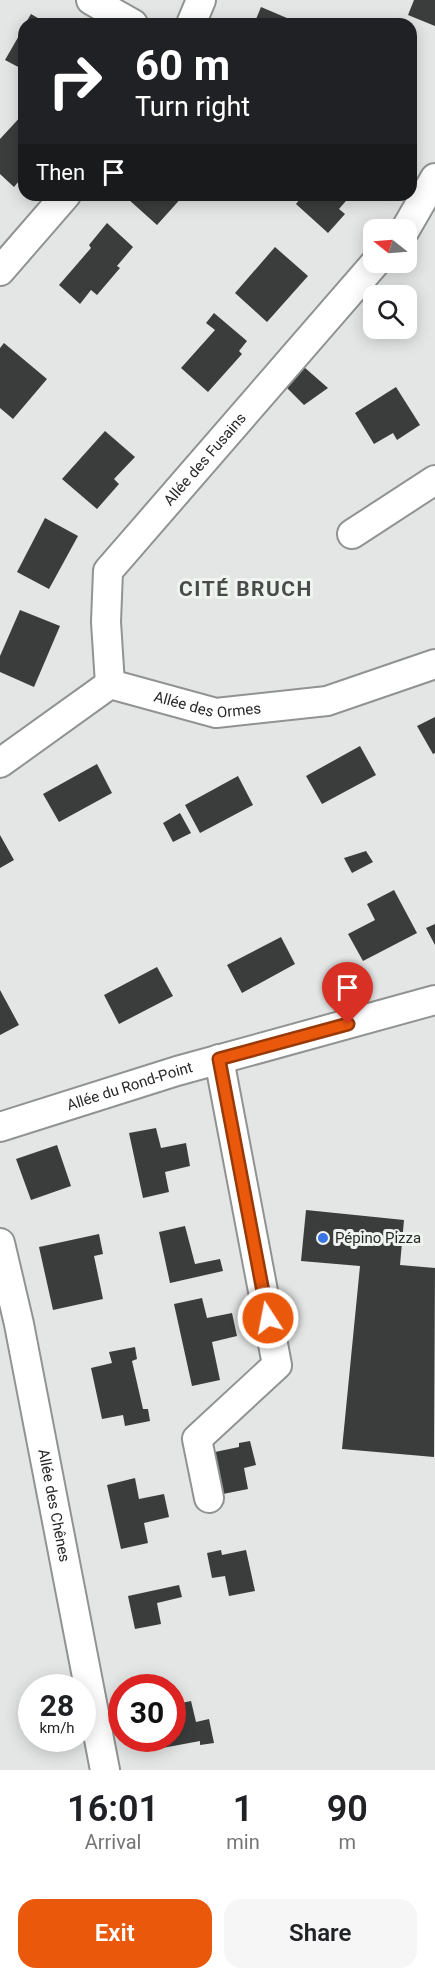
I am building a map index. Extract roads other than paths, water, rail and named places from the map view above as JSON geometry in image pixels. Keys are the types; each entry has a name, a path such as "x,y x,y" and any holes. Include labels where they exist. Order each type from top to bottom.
{"street":[{"path":"91,0 122,18"},
{"path":"194,18 201,0"},
{"path":"411,219 435,178"},
{"path":"0,272 61,201"},
{"name":"Allée des Fusains","path":"110,684 106,622 108,571 366,273"},
{"path":"352,534 435,480"},
{"name":"Allée des Ormes","path":"110,684 216,713 327,701 435,664"},
{"path":"0,763 110,684"},
{"name":"Allée du Rond-Point","path":"0,1127 219,1059 435,1000"},
{"path":"209,1498 197,1439 277,1365 219,1059"},
{"name":"Allée des Chênes","path":"0,1243 19,1324 110,1768"}],"place":[{"name":"Pépino Pizza","path":"323,1238"}],"district":[{"name":"CITÉ BRUCH","path":"246,589"}]}
